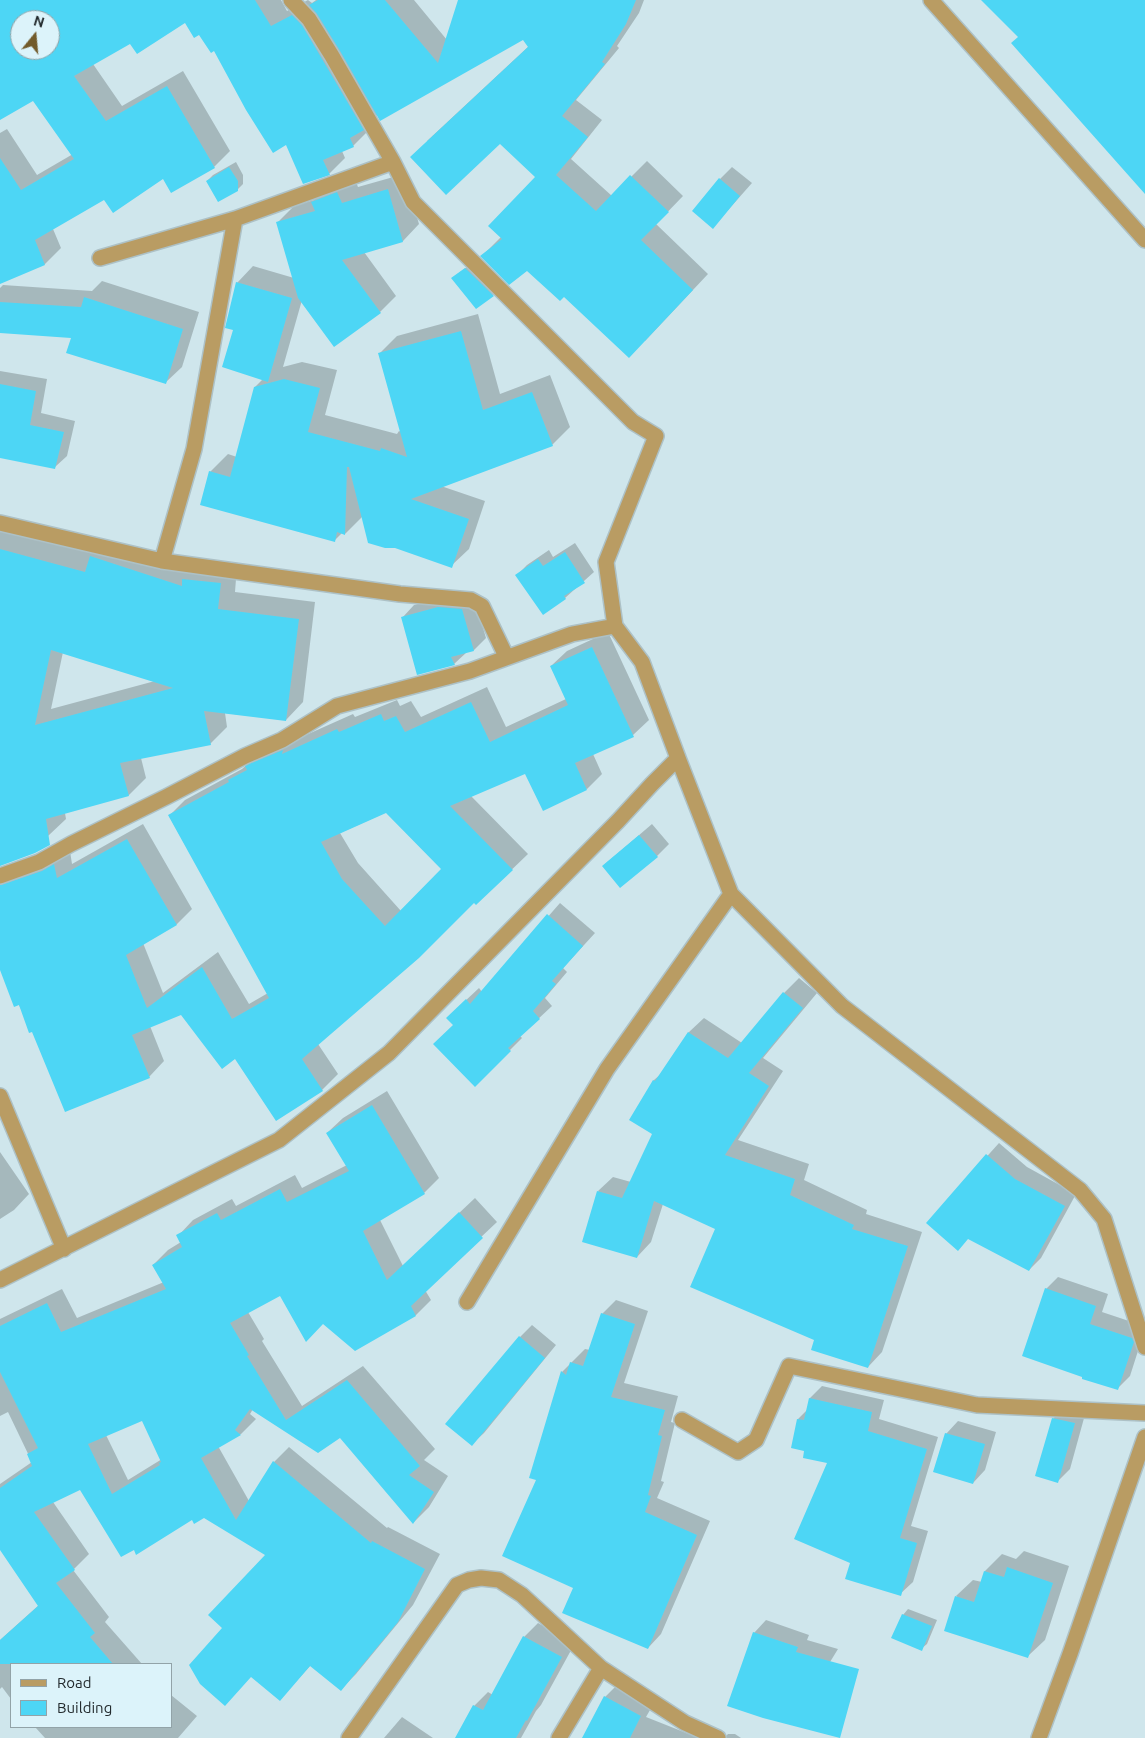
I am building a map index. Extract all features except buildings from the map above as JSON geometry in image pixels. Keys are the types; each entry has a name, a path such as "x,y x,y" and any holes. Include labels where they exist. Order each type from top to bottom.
{"street":[{"path":"291,0 309,19 393,162 413,202 633,422 656,436 606,562 615,626 642,662 731,894 842,1006 1080,1190 1104,1219 1145,1347"},
{"path":"931,0 1145,240"},
{"path":"100,258 235,219 393,162"},
{"path":"162,561 194,449 235,219"},
{"path":"0,523 162,561 400,594 470,600 482,606 506,656"},
{"path":"0,876 39,862 70,844 245,756 282,740 337,706 470,670 572,634 615,626"},
{"path":"0,1280 279,1140 389,1052 678,758"},
{"path":"467,1302 607,1069 731,894"},
{"path":"0,1096 64,1249"},
{"path":"682,1420 738,1452 756,1440 788,1366 977,1405 1145,1413"},
{"path":"1038,1738 1070,1654 1145,1437"},
{"path":"350,1738 457,1585 481,1578 499,1580 522,1595 601,1668 685,1723 718,1738"},
{"path":"559,1738 601,1668"}]}
